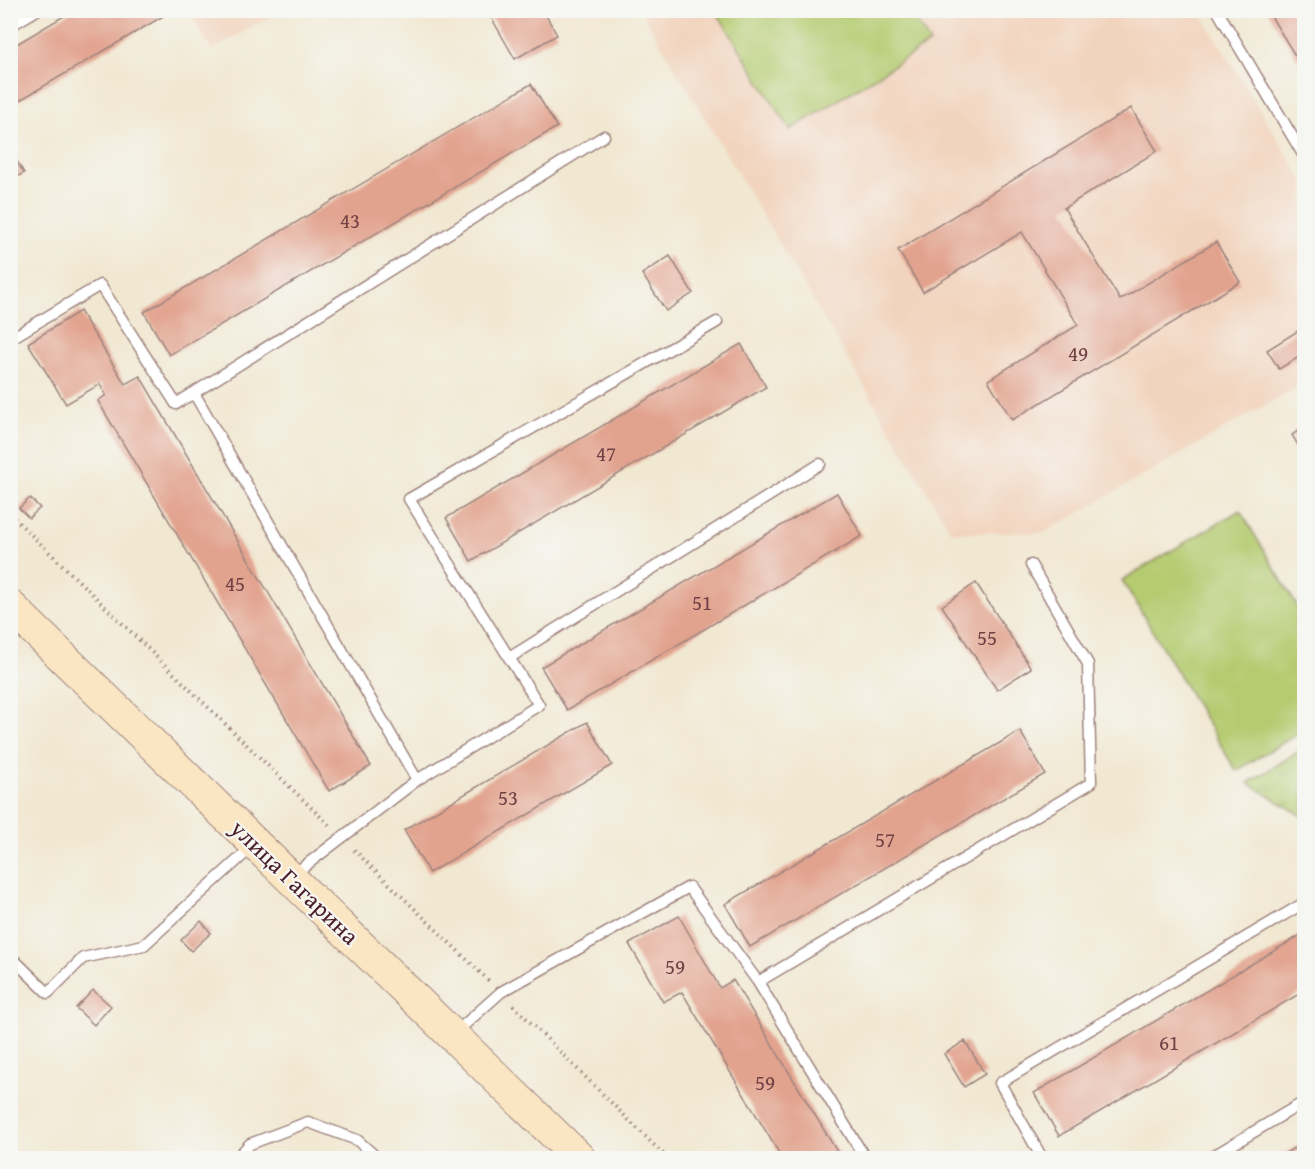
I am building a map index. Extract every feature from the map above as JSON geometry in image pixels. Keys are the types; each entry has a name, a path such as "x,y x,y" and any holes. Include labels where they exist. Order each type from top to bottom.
{"street":[{"name":"улица Гагарина","path":"10,606 579,1158"}],"lane":[{"path":"10,26 37,10"},
{"path":"1217,10 1305,156"},
{"path":"10,339 100,285 176,404 604,136"},
{"path":"290,877 417,780 539,705 409,499 717,322"},
{"path":"194,393 417,780"},
{"path":"509,658 820,464"},
{"path":"758,982 1091,783 1088,664 1031,565"},
{"path":"10,956 48,993 83,958 144,945 255,844"},
{"path":"452,1035 501,992 689,887 758,982 865,1158"},
{"path":"1042,1158 1000,1083 1305,903"},
{"path":"1210,1158 1305,1102"},
{"path":"237,1158 250,1144 308,1122 357,1140 376,1158"}],"shaded area":[{"path":"188,11 280,11 212,50"},
{"path":"641,11 1199,11 1304,182 1304,383 1044,533 951,532"}],"green space":[{"path":"716,11 910,11 930,43 790,130"},
{"path":"1240,510 1304,618 1304,730 1236,771 1122,580"},
{"path":"1304,748 1304,817 1248,783"}],"building":[{"path":"74,10 162,10 165,15 10,106 10,48"},
{"path":"487,10 543,10 557,35 515,59"},
{"path":"1267,10 1304,10 1304,70"},
{"path":"531,84 557,127 169,355 144,312"},
{"path":"1131,108 1157,151 1064,208 1120,300 1216,242 1240,282 1012,420 988,380 1078,325 1022,232 923,292 898,250"},
{"path":"10,150 24,173 10,181"},
{"path":"670,256 693,293 666,311 642,274"},
{"path":"80,311 125,384 140,376 371,766 329,791 98,401 106,395 100,384 66,404 28,343"},
{"path":"1304,327 1304,354 1279,369 1267,350"},
{"path":"741,344 766,387 471,561 446,518"},
{"path":"1304,427 1304,455 1292,435"},
{"path":"837,493 862,536 567,710 541,667"},
{"path":"30,498 40,508 29,518 19,508"},
{"path":"976,583 1031,668 997,690 942,606"},
{"path":"587,722 612,765 429,873 404,830"},
{"path":"1020,731 1045,774 750,947 725,904"},
{"path":"679,916 720,988 733,980 841,1158 782,1158 682,992 663,1002 629,944"},
{"path":"201,921 211,933 191,951 181,940"},
{"path":"1304,933 1304,991 1059,1136 1034,1093"},
{"path":"93,990 111,1006 94,1025 76,1008"},
{"path":"965,1041 985,1074 964,1087 944,1054"},
{"path":"1304,1142 1304,1158 1277,1158"}]}
